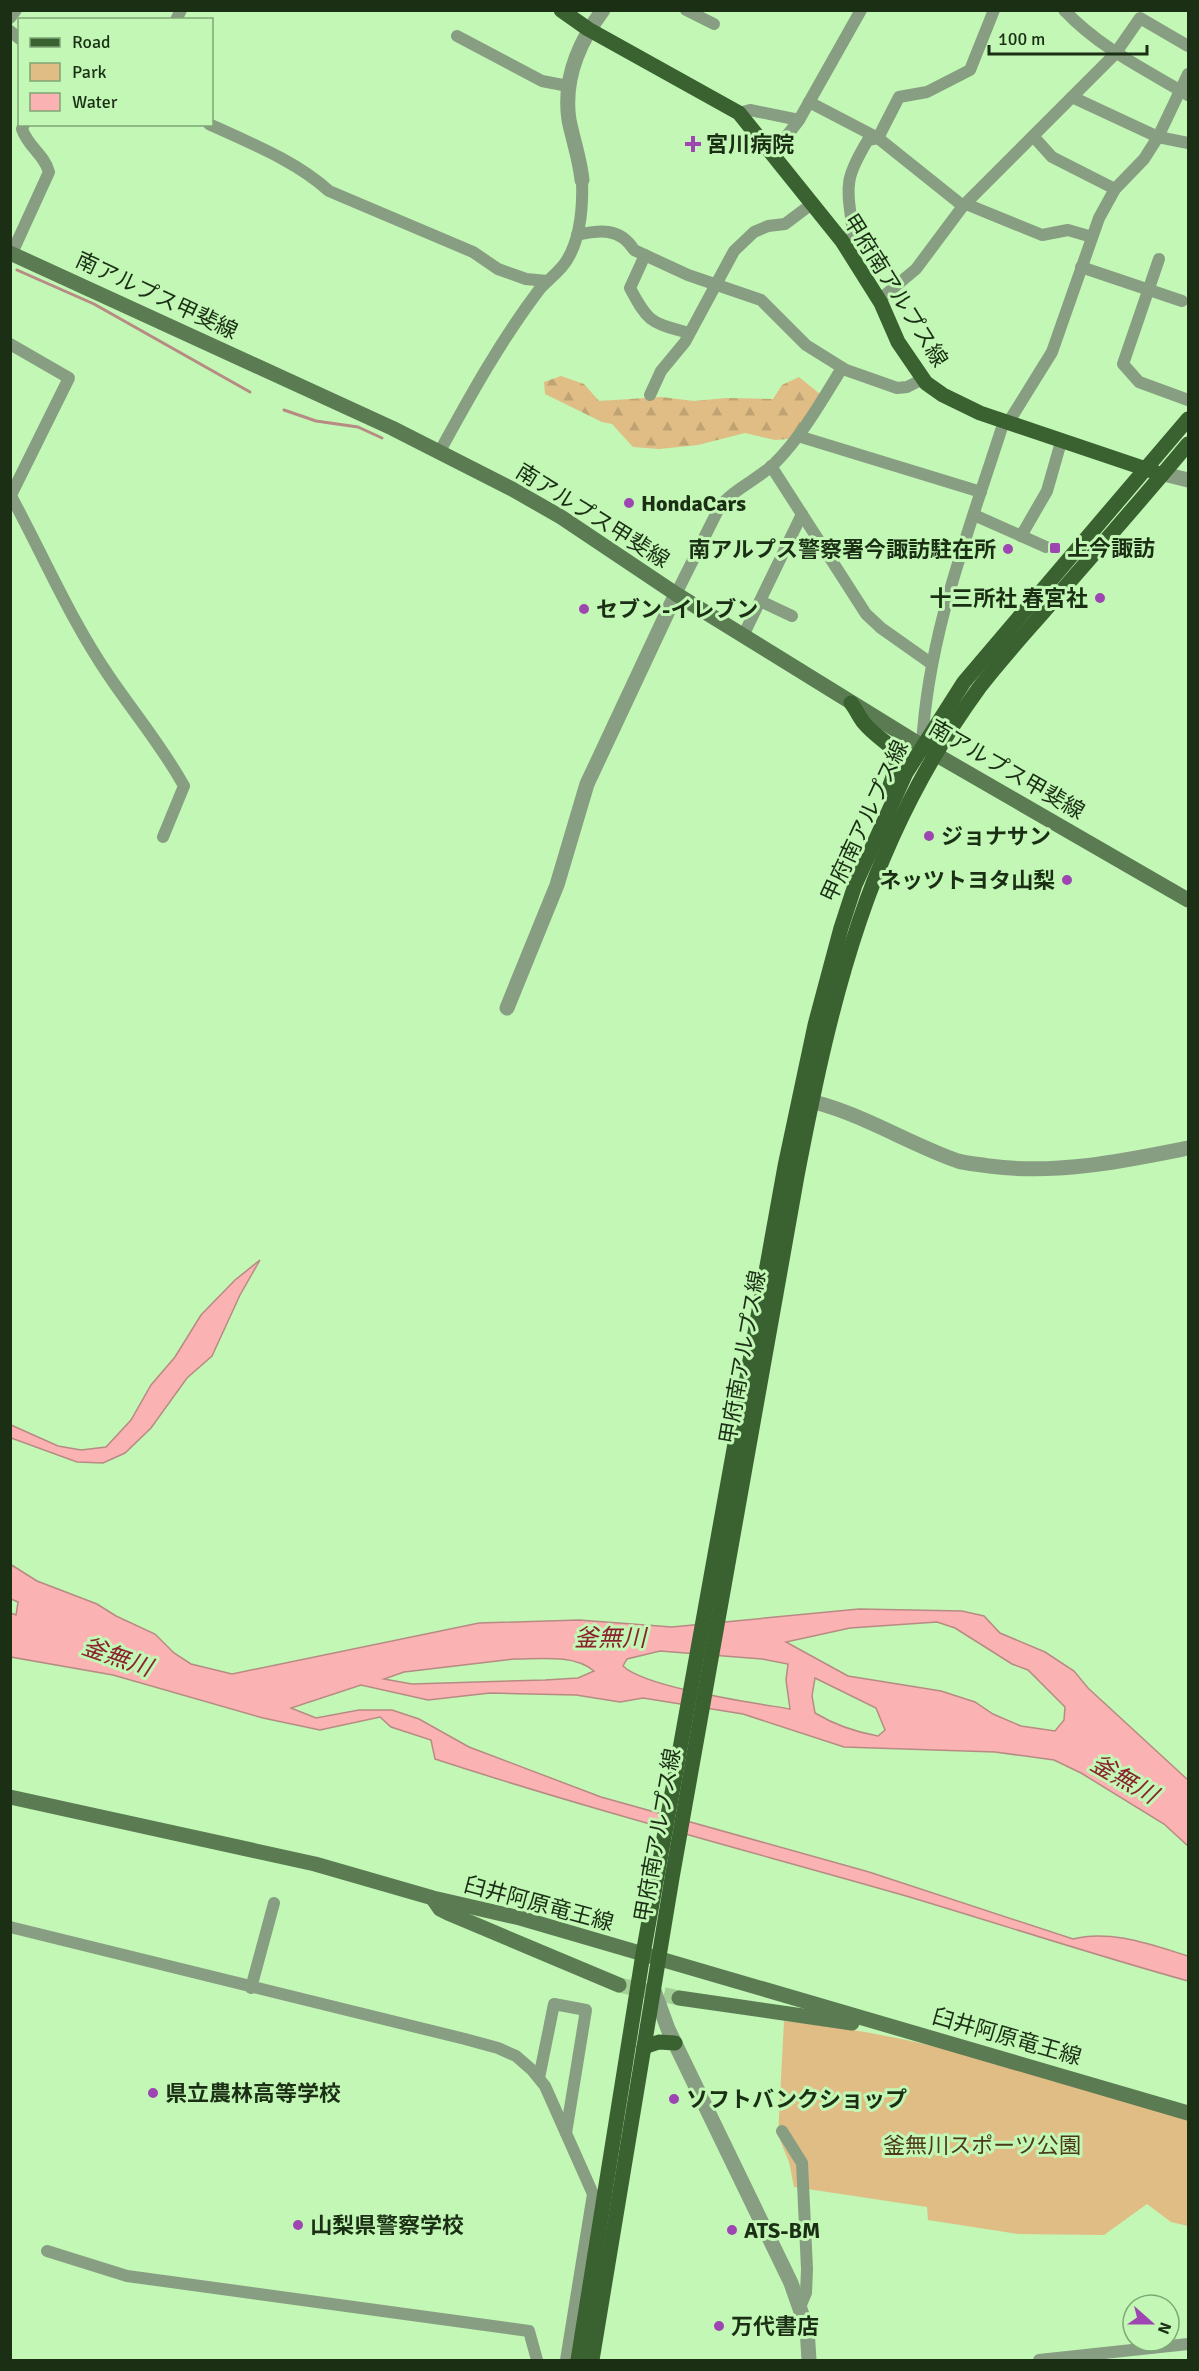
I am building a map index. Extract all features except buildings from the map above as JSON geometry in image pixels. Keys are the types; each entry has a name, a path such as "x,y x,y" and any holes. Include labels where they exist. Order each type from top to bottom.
{"main road":[{"name":"甲府南アルプス線","path":"561,10 588,30 740,113 842,241 879,300 898,342 923,379 943,395 1061,442 1164,474 1011,649 980,688 935,754 895,830 852,936 805,1100"},
{"name":"南アルプス甲斐線","path":"11,255 440,451 561,517 676,594 851,703 1188,900"},
{"path":"1146,470 1188,419"},
{"path":"1164,474 1188,444"},
{"name":"甲府南アルプス線","path":"578,2361 642,1954 832,957 861,870 906,773 922,746 986,656 1146,470"},
{"path":"851,703 865,724 887,741 897,762 896,771 869,834 861,870"},
{"name":"甲府南アルプス線","path":"592,2361 790,1175"},
{"name":"臼井阿原竜王線","path":"10,1797 315,1864 433,1898 520,1918 642,1954 660,1950 888,2025 1188,2113"},
{"path":"433,1898 440,1909 447,1913 619,1985"},
{"path":"679,1998 888,2025"},
{"path":"644,2048 659,2042 675,2043"}],"street":[{"path":"10,18 16,10"},
{"path":"440,451 498,351 547,281 566,261 577,235 583,203 582,180 580,158 570,122 568,86 588,30 603,10"},
{"path":"686,10 714,24"},
{"path":"773,154 800,120 861,10"},
{"path":"878,138 899,97 927,92 970,70 994,10"},
{"path":"1064,10 1083,29 1115,54 1184,92"},
{"path":"879,300 916,269 964,205 1115,54 1140,18 1188,46"},
{"path":"456,36 542,81 568,86"},
{"path":"922,746 924,713 943,612 1006,422 1052,352 1099,218 1114,189 1144,159 1184,92 1188,74"},
{"path":"1072,97 1158,137 1188,143"},
{"path":"809,102 878,138 964,205 1042,235 1068,230 1092,237"},
{"path":"740,113 750,110 800,120"},
{"path":"11,255 49,172 46,160 25,140 23,126"},
{"path":"213,126 256,146 316,179 329,191 473,252 498,269 526,279 547,281"},
{"path":"1033,136 1052,157 1114,189"},
{"path":"842,241 853,232 848,196 851,169 868,140 878,138"},
{"path":"650,395 661,370 689,333 734,251 754,232 768,226 785,224 813,203"},
{"path":"577,235 603,229 628,241 633,250 760,300 806,345 842,368 869,380 897,388 907,387 923,379"},
{"path":"645,255 630,288 644,316 655,323 689,333"},
{"path":"1159,259 1123,364 1139,382 1188,400"},
{"path":"1082,267 1182,301"},
{"path":"10,344 69,378 11,494 82,632 109,676 165,753 184,786 163,837"},
{"path":"507,1008 557,885 587,784 719,508 725,500 771,466 798,436 842,368"},
{"path":"798,436 981,492"},
{"path":"1021,536 1047,491 1061,442"},
{"path":"771,466 866,614 881,628 932,664"},
{"path":"1164,474 1188,480"},
{"path":"743,636 802,514"},
{"path":"974,515 1046,547"},
{"path":"760,601 792,616"},
{"path":"805,1100 847,1111 920,1146 961,1162 1014,1169 1058,1170 1188,1148"},
{"path":"251,1988 274,1903"},
{"path":"10,1927 498,2048 516,2056 538,2078 593,2194 566,2361"},
{"path":"642,1954 654,1993 675,2043 800,2307 807,2330 809,2361"},
{"path":"538,2078 554,2004 586,2010 566,2134"},
{"path":"782,2131 802,2163 807,2269 806,2293 800,2307"},
{"path":"47,2251 127,2276 529,2331 537,2361"},
{"path":"1040,2361 1188,2344"}],"green space":[{"path":"561,376 584,384 599,401 661,397 694,401 726,398 773,399 782,385 799,377 820,394 801,426 788,439 775,440 745,433 698,445 659,449 633,447 612,424 602,422 545,394 544,382"},
{"name":"釜無川スポーツ公園","path":"784,2021 836,2027 937,2047 1038,2074 1188,2119 1188,2226 1171,2222 1147,2204 1104,2235 1018,2234 928,2220 927,2207 794,2187 789,2162 778,2135"}],"water":[{"path":"260,1260 240,1295 212,1356 187,1378 151,1428 125,1453 103,1463 77,1462 11,1438 11,1425 58,1446 81,1450 106,1447 131,1420 151,1385 175,1357 201,1315 235,1280"},
{"name":"釜無川","path":"10,1564 37,1581 97,1604 116,1616 155,1634 174,1653 191,1664 232,1674 479,1623 579,1620 672,1627 859,1609 962,1611 984,1616 1000,1633 1045,1652 1074,1671 1088,1688 1188,1780 1188,1846 1164,1824 1081,1773 1054,1760 995,1752 844,1747 743,1714 643,1698 620,1702 576,1695 490,1693 428,1700 361,1685 291,1708 316,1718 359,1710 392,1710 419,1719 469,1747 601,1797 869,1872 1073,1939 1087,1936 1116,1937 1146,1943 1188,1956 1188,1981 906,1896 552,1796 435,1759 431,1740 391,1727 380,1717 320,1730 263,1718 113,1675 11,1657 11,1613 16,1615 18,1602 11,1599","holes":["937,1622 955,1628 1012,1664 1028,1670 1065,1707 1064,1720 1055,1731 1021,1726 993,1714 975,1702 941,1691 848,1676 786,1642 850,1628","660,1651 762,1659 788,1664 786,1680 790,1709 702,1694 654,1681 635,1674 623,1666 627,1659","545,1658 577,1662 594,1671 578,1678 545,1680 412,1684 384,1679 404,1672 514,1659","815,1678 876,1708 885,1730 878,1736 830,1721 815,1713 812,1696"]}],"waterway":[{"path":"17,270 94,304 250,392"},
{"path":"284,410 316,421 358,427 382,438"}],"tunnel":[{"path":"619,1985 679,1998"}],"place":[{"name":"宮川病院","path":"693,144"},
{"name":"HondaCars","path":"629,503"},
{"name":"上今諏訪","path":"1055,548"},
{"name":"南アルプス警察署今諏訪駐在所","path":"1008,549"},
{"name":"十三所社 春宮社","path":"1100,598"},
{"name":"セブン-イレブン","path":"584,609"},
{"name":"ジョナサン","path":"929,836"},
{"name":"ネッツトヨタ山梨","path":"1067,880"},
{"name":"県立農林高等学校","path":"153,2093"},
{"name":"ソフトバンクショップ","path":"674,2099"},
{"name":"山梨県警察学校","path":"298,2225"},
{"name":"ATS-BM","path":"732,2230"},
{"name":"万代書店","path":"719,2326"}]}
